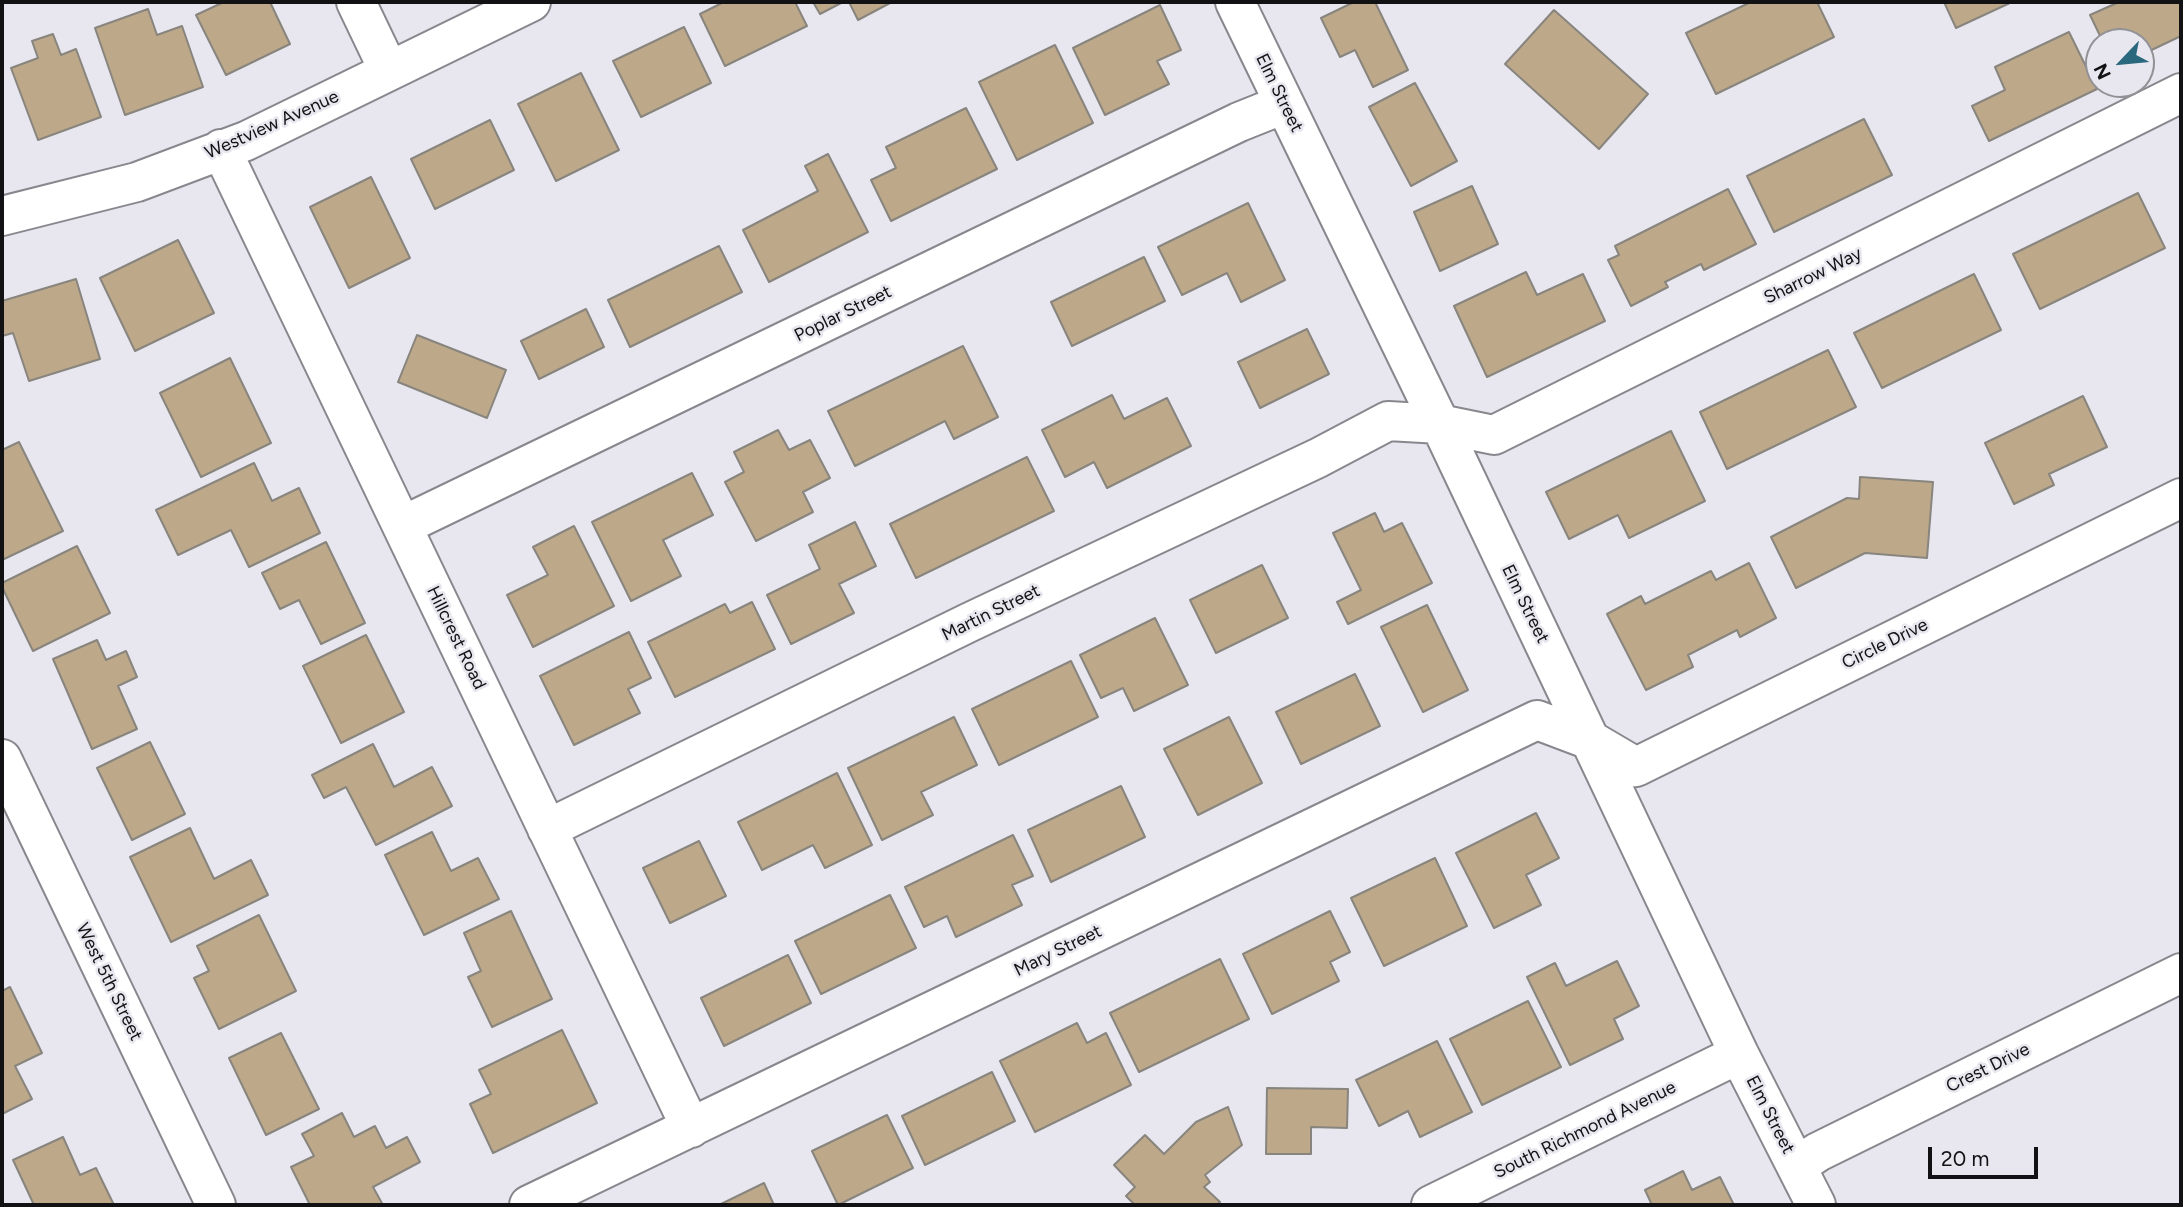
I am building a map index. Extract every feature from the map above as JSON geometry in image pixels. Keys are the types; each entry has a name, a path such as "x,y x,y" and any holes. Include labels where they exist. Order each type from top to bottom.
{"street":[{"path":"356,2 389,71"},
{"name":"Westview Avenue","path":"2,216 137,183 246,141 531,2"},
{"name":"Elm Street","path":"1235,2 1440,424 1739,1054 1816,1205"},
{"name":"Sharrow Way","path":"1440,424 1494,435 2181,93"},
{"name":"Poplar Street","path":"402,526 1239,122 1284,104"},
{"name":"Hillcrest Road","path":"221,149 691,1128"},
{"name":"Martin Street","path":"547,829 970,622 1318,458 1388,421 1440,424"},
{"name":"Circle Drive","path":"1590,740 1636,767 2181,498"},
{"name":"Mary Street","path":"529,1205 1537,720 1590,740"},
{"name":"West 5th Street","path":"2,758 216,1205"},
{"name":"Crest Drive","path":"1797,1166 1818,1152 2181,972"},
{"name":"South Richmond Avenue","path":"1431,1205 1739,1054"}],"building":[{"path":"224,2 270,2 290,44 226,75 196,15"},
{"path":"724,2 795,2 807,26 725,66 700,14"},
{"path":"813,2 843,2 820,14"},
{"path":"849,2 892,2 858,20"},
{"path":"1354,2 1375,2 1408,70 1373,87 1355,50 1340,57 1321,18"},
{"path":"1751,2 1817,2 1834,37 1716,94 1686,33"},
{"path":"1944,2 2012,2 1956,28"},
{"path":"2119,2 2181,2 2181,36 2155,48 2155,28 2096,28 2090,15"},
{"path":"1160,5 1181,50 1157,61 1169,84 1105,115 1073,48"},
{"path":"148,9 157,35 182,26 203,87 125,115 95,28"},
{"path":"1554,10 1648,94 1599,149 1505,64"},
{"path":"684,27 711,83 641,117 613,61"},
{"path":"2069,32 2085,65 2085,95 1989,141 1972,106 2005,90 1995,67"},
{"path":"53,34 61,55 76,49 101,117 38,140 11,68 38,58 32,41"},
{"path":"1055,45 1093,123 1017,160 979,82"},
{"path":"581,73 619,150 556,181 518,104"},
{"path":"1415,83 1457,161 1411,186 1369,107"},
{"path":"966,108 997,169 891,221 871,180 896,168 886,147"},
{"path":"1864,119 1892,175 1774,232 1747,176"},
{"path":"490,120 514,170 435,209 411,159"},
{"path":"828,154 868,232 769,282 743,230 818,191 805,166"},
{"path":"371,177 410,258 349,288 310,207"},
{"path":"1472,186 1498,244 1440,271 1414,212"},
{"path":"1728,189 1756,244 1704,270 1701,264 1665,282 1668,287 1631,306 1608,260 1619,255 1615,246"},
{"path":"2138,193 2165,248 2040,309 2013,254"},
{"path":"1248,203 1285,280 1241,302 1227,273 1182,295 1158,247"},
{"path":"178,240 214,313 135,351 100,278"},
{"path":"719,246 742,292 630,347 608,300"},
{"path":"1144,257 1165,301 1072,346 1051,302"},
{"path":"1526,272 1537,295 1583,274 1605,321 1487,377 1454,306"},
{"path":"1974,274 2001,330 1882,388 1854,333"},
{"path":"76,279 100,359 29,381 13,333 2,336 2,301"},
{"path":"586,309 604,347 539,379 521,341"},
{"path":"1307,329 1329,374 1260,408 1238,362"},
{"path":"417,335 506,370 487,418 398,382"},
{"path":"963,346 998,417 954,439 945,421 855,466 828,411"},
{"path":"1828,350 1856,407 1727,469 1700,412"},
{"path":"230,358 271,443 201,477 160,393"},
{"path":"1112,395 1124,419 1167,398 1191,446 1107,488 1094,462 1065,477 1042,430"},
{"path":"2083,396 2107,447 2049,474 2054,485 2014,504 1985,443"},
{"path":"778,430 789,450 810,440 830,478 803,492 813,512 756,541 725,482 744,472 734,452"},
{"path":"1671,431 1705,501 1629,538 1618,515 1569,539 1546,492"},
{"path":"19,442 63,531 2,560 2,450"},
{"path":"1027,457 1054,511 916,578 890,524"},
{"path":"254,463 272,501 299,488 320,533 249,567 231,530 178,555 156,510"},
{"path":"692,473 713,515 663,540 681,576 631,601 592,522"},
{"path":"1860,477 1933,482 1927,558 1865,553 1796,588 1771,537 1847,498 1859,499"},
{"path":"1375,513 1384,532 1402,523 1432,583 1348,624 1337,602 1361,590 1333,533"},
{"path":"855,522 876,566 839,584 854,613 791,644 767,595 820,569 809,545"},
{"path":"574,526 614,606 533,647 507,595 548,575 533,547"},
{"path":"326,542 365,623 321,644 299,600 280,609 262,573"},
{"path":"77,546 110,613 33,651 2,583"},
{"path":"1749,563 1776,618 1740,637 1737,630 1688,655 1693,667 1646,690 1607,614 1641,596 1645,604 1711,571 1716,580"},
{"path":"1262,565 1288,618 1216,653 1190,600"},
{"path":"752,602 775,649 675,697 648,642 725,604 730,613"},
{"path":"1427,605 1468,690 1423,712 1381,627"},
{"path":"1155,618 1188,685 1134,711 1123,688 1101,698 1080,655"},
{"path":"629,632 651,678 628,689 640,713 574,745 540,676"},
{"path":"366,635 404,712 341,743 303,666"},
{"path":"97,640 106,660 126,651 137,677 118,686 137,729 92,749 53,659"},
{"path":"1071,661 1098,717 999,765 972,709"},
{"path":"1355,674 1380,726 1301,764 1276,712"},
{"path":"954,717 977,765 921,792 933,815 882,840 848,768"},
{"path":"1229,717 1262,783 1198,815 1164,749"},
{"path":"150,742 185,814 132,840 97,768"},
{"path":"373,744 394,787 432,767 452,806 376,845 346,787 324,798 312,775"},
{"path":"837,773 872,845 825,868 813,845 762,870 738,822"},
{"path":"1121,786 1145,837 1051,882 1028,830"},
{"path":"1536,813 1559,858 1526,875 1541,905 1494,928 1456,853"},
{"path":"190,828 214,879 251,860 268,895 171,942 130,857"},
{"path":"432,832 451,871 478,858 499,899 424,935 385,855"},
{"path":"1013,835 1033,876 1012,885 1022,905 956,937 947,916 924,927 905,887"},
{"path":"699,841 726,896 670,923 643,868"},
{"path":"1435,858 1467,926 1384,966 1351,898"},
{"path":"890,895 916,948 821,994 795,941"},
{"path":"511,911 552,999 492,1027 468,977 481,971 464,933"},
{"path":"1330,911 1350,952 1330,962 1339,981 1272,1014 1243,954"},
{"path":"259,915 296,991 219,1029 194,978 209,971 197,946"},
{"path":"788,955 811,1003 724,1046 701,998"},
{"path":"1220,959 1249,1019 1139,1072 1110,1013"},
{"path":"1617,961 1639,1006 1614,1019 1623,1039 1570,1065 1527,977 1555,963 1566,986"},
{"path":"10,987 42,1053 15,1066 32,1099 2,1114 2,991"},
{"path":"1528,1001 1561,1067 1482,1105 1450,1039"},
{"path":"1077,1023 1087,1043 1106,1033 1131,1085 1035,1132 1000,1061"},
{"path":"562,1030 597,1103 493,1153 470,1104 491,1094 479,1070"},
{"path":"281,1033 319,1109 266,1135 229,1058"},
{"path":"1437,1041 1472,1112 1420,1137 1408,1111 1379,1126 1356,1080"},
{"path":"992,1072 1015,1121 925,1165 902,1116"},
{"path":"1267,1088 1348,1089 1347,1128 1311,1127 1311,1154 1266,1154"},
{"path":"1228,1107 1242,1145 1205,1175 1210,1182 1204,1187 1220,1202 1216,1205 1135,1205 1126,1196 1135,1187 1114,1165 1145,1135 1164,1154 1196,1122"},
{"path":"342,1113 354,1137 375,1126 386,1148 407,1137 420,1162 373,1187 383,1205 310,1205 291,1167 314,1156 302,1134"},
{"path":"887,1115 913,1168 838,1205 812,1151"},
{"path":"63,1137 80,1175 96,1168 114,1205 34,1205 13,1160"},
{"path":"1683,1171 1692,1190 1720,1177 1734,1205 1652,1205 1645,1190"},
{"path":"764,1183 774,1205 719,1205"}]}
